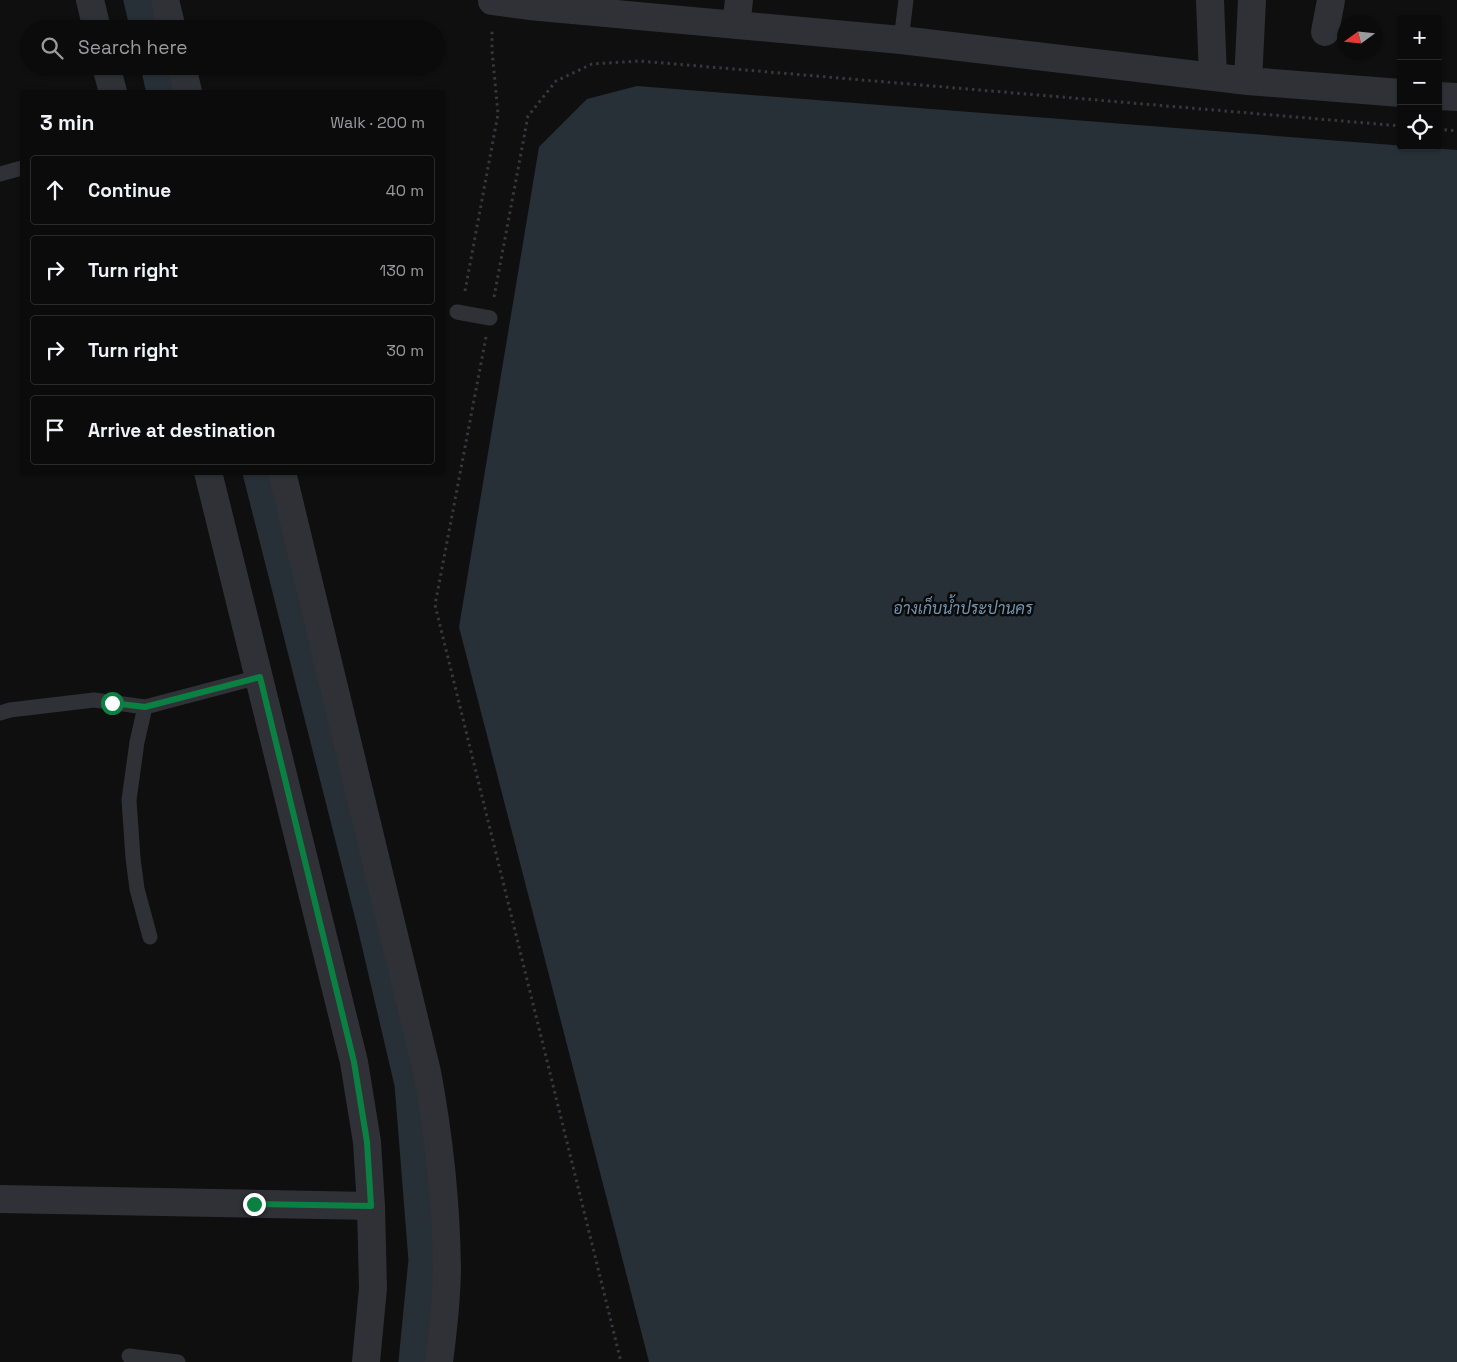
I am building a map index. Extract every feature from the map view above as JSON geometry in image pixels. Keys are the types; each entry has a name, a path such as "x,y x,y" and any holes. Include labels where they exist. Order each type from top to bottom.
{"street":[{"path":"90,0 95,20"},
{"path":"165,0 170,20"},
{"path":"1210,0 1213,77"},
{"path":"1248,81 1252,0"},
{"path":"1325,32 1331,0"},
{"path":"492,1 738,13 902,40 1248,81 1397,93"},
{"path":"108,75 112,90"},
{"path":"184,75 188,90"},
{"path":"1442,96 1457,97"},
{"path":"209,475 354,1062 367,1142 371,1206 373,1288 366,1362"},
{"path":"283,475 428,1072 437,1126 447,1267 444,1326 439,1362"},
{"path":"0,1199 371,1206"}],"lane":[{"path":"902,40 906,0"},
{"path":"0,174 20,169"},
{"path":"457,312 490,318"},
{"path":"0,713 10,710 94,700 145,707 260,677"},
{"path":"145,707 136,742 129,800 136,881 150,937"},
{"path":"129,1356 178,1362"}],"path":[{"path":"457,312 464,298 498,114 492,50 492,1"},
{"path":"621,1362 435,605 528,116 556,81 592,64 640,61 1397,126"},
{"path":"1442,129 1457,131"}],"water":[{"name":"อ่างเก็บน้ำประปานคร","path":"637,86 1397,145 1397,150 1457,150 1457,1362 649,1362 459,627 539,147 587,99"}],"waterway":[{"path":"138,0 143,20"},
{"path":"157,75 161,90"},
{"path":"258,475 372,926 409,1084 423,1260 413,1362"}],"route":[{"path":"112,703 145,707 260,677 354,1062 367,1142 371,1206 254,1204"}]}
